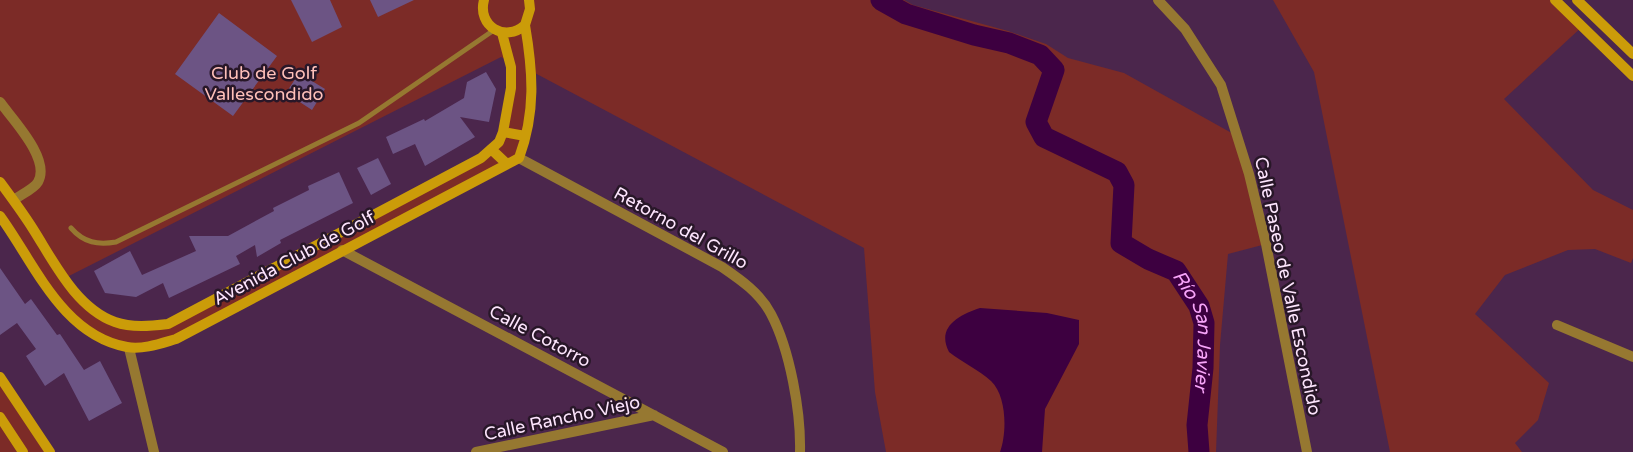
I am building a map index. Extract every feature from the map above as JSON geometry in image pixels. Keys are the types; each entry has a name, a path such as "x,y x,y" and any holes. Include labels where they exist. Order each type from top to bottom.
{"street":[{"name":"Avenida Club de Golf","path":"2,189 14,200 70,286 91,308 114,322 127,325 148,326 168,324 481,158 498,142 503,132 511,88 511,67 498,32 484,18 482,9 484,0"},
{"path":"518,158 525,136 532,94 532,76 525,25 530,9 529,0"},
{"name":"Calle Paseo de Valle Escondido","path":"1158,0 1185,29 1221,85 1249,174 1266,244 1308,452"},
{"path":"1556,0 1633,76"},
{"path":"1577,0 1633,54"},
{"path":"498,32 515,32 525,25"},
{"path":"0,102 37,154 42,168 38,183 14,200"},
{"path":"503,132 525,136"},
{"path":"491,149 507,164"},
{"name":"Avenida Club de Golf","path":"0,216 65,311 86,330 108,341 129,348 156,345 176,339 518,158"},
{"name":"Retorno del Grillo","path":"518,158 722,267 749,285 771,314 785,351 795,400 800,452"},
{"path":"12,232 28,221"},
{"name":"Calle Cotorro","path":"342,250 722,452"},
{"path":"168,324 176,339"},
{"path":"1557,325 1633,357"},
{"path":"129,348 154,452"},
{"path":"0,377 50,452"},
{"name":"Calle Rancho Viejo","path":"476,452 654,415"},
{"path":"0,417 23,452"}],"lane":[{"path":"71,228 78,237 89,242 102,244 116,242 359,123 498,32"}],"green space":[{"name":"Club de Golf Vallescondido","path":"0,0 904,0 913,5 1008,31 1046,44 1068,58 1124,73 1237,136 1266,244 1228,254 1220,345 1216,452 886,452 875,392 864,248 533,72 519,158 156,345 108,341 65,311 0,216","holes":["501,57 509,61 503,132 481,158 168,324 114,322 70,286 65,278"]},
{"path":"1273,0 1560,0 1585,24 1504,99 1593,190 1633,210 1633,258 1631,263 1595,249 1568,250 1505,275 1475,314 1549,383 1538,420 1515,443 1522,452 1390,452 1314,72"},
{"path":"0,377 50,452 0,452"}],"shaded area":[{"path":"980,308 1047,313 1079,320 1079,344 1045,409 1042,452 1000,452 1004,435 1004,415 1003,405 996,388 986,377 949,352 945,336 952,323 964,314"}],"building":[{"path":"291,0 330,0 342,27 312,42"},
{"path":"370,0 414,0 378,17"},
{"path":"219,13 277,56 233,116 175,74"},
{"path":"486,72 496,89 489,122 460,117 475,137 425,166 415,144 393,154 386,137 424,119 425,121 464,98 467,82"},
{"path":"299,73 325,89 312,110 286,93"},
{"path":"378,158 391,184 371,195 357,168"},
{"path":"339,172 353,203 280,240 281,243 257,257 255,245 236,256 240,264 169,298 163,283 136,297 105,293 94,271 130,251 142,275 196,251 189,236 228,236 274,211 273,208 309,190 308,186"},
{"path":"0,268 25,304 31,299 57,335 60,334 84,370 100,361 122,403 89,421 64,373 45,386 26,356 36,349 17,323 0,335"}],"waterway":[{"name":"Río San Javier","path":"881,0 906,14 974,35 1009,43 1040,55 1054,70 1036,122 1044,137 1117,172 1124,185 1121,243 1148,259 1176,271 1199,306 1204,323 1203,368 1197,425 1199,452"}]}
